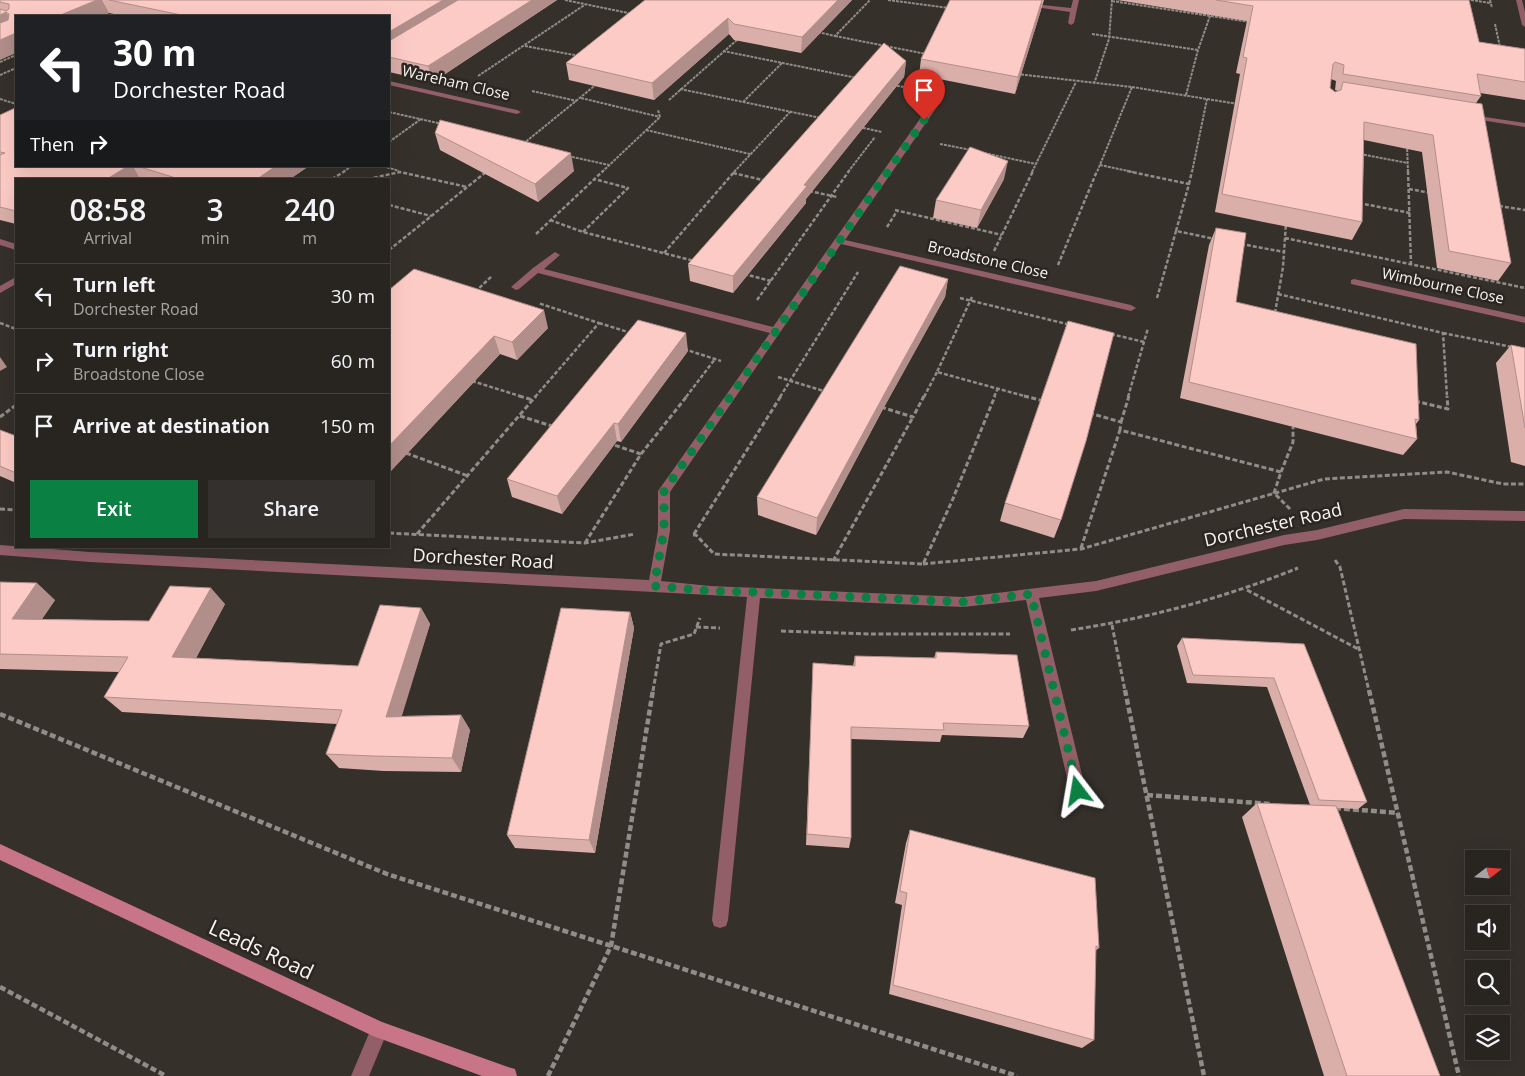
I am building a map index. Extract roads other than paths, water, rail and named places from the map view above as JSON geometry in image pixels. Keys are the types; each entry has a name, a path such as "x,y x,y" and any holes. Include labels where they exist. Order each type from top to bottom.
{"main road":[{"name":"Leads Road","path":"0,852 379,1030 508,1076"}],"street":[{"path":"1071,23 1076,0"},
{"path":"1519,0 1525,24"},
{"path":"1013,3 1074,10"},
{"name":"Wareham Close","path":"390,83 517,112"},
{"path":"654,586 664,531 664,491 937,101"},
{"path":"1463,115 1525,125"},
{"name":"Broadstone Close","path":"839,241 1131,308"},
{"path":"0,242 15,246"},
{"path":"516,286 555,255"},
{"path":"536,270 776,331"},
{"path":"0,290 15,281"},
{"name":"Wimbourne Close","path":"1354,282 1525,320"},
{"name":"Dorchester Road","path":"0,550 90,557 654,586 710,591 963,602 1096,586 1284,540 1317,535 1404,514 1525,516"},
{"path":"720,920 754,592"},
{"path":"1031,594 1078,791"},
{"path":"360,1076 379,1030"}]}
